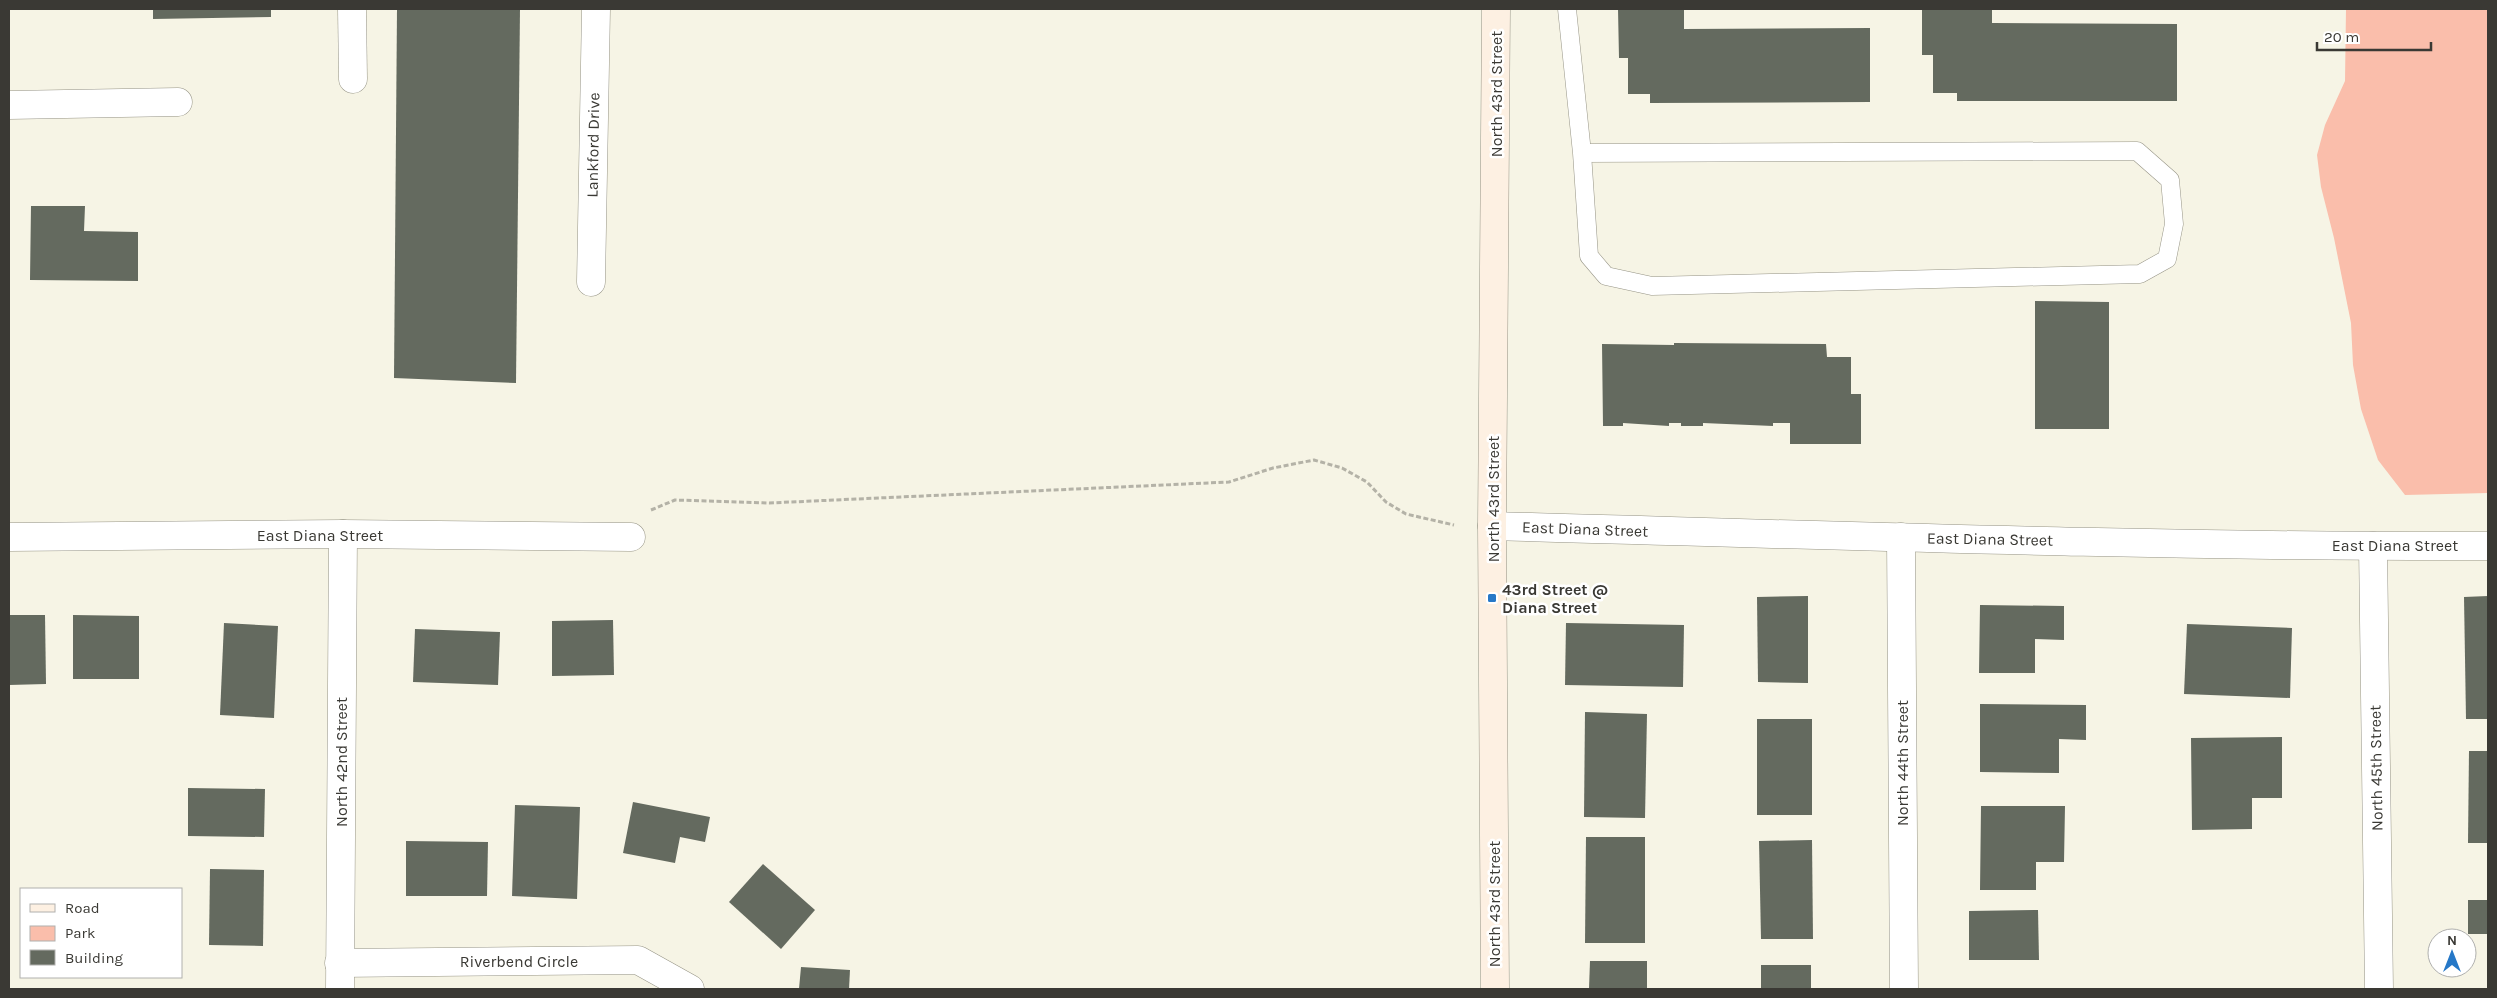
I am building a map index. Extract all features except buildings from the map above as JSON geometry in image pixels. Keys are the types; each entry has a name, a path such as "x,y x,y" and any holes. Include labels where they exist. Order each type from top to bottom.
{"street":[{"path":"352,9 353,80"},
{"name":"Lankford Drive","path":"591,282 596,9"},
{"name":"North 43rd Street","path":"1494,989 1492,526 1496,9"},
{"path":"9,105 178,102"},
{"name":"East Diana Street","path":"1492,526 1901,537 2373,546 2488,546"},
{"name":"East Diana Street","path":"9,537 343,534 630,537"},
{"name":"North 42nd Street","path":"340,989 343,534"},
{"name":"North 44th Street","path":"1901,537 1904,989"},
{"name":"North 45th Street","path":"2373,546 2380,989"},
{"name":"Riverbend Circle","path":"339,963 638,960 690,989"}],"lane":[{"path":"1567,9 1582,154 1589,256 1606,276 1652,286 2140,274 2167,259 2174,224 2170,180 2137,151 1582,154"}],"path":[{"path":"630,537 652,509 674,500 769,503 1229,482 1273,468 1314,460 1342,468 1367,482 1386,502 1406,514 1454,525"}],"green space":[{"path":"2346,9 2488,9 2488,493 2405,495 2378,460 2361,409 2353,365 2351,323 2334,238 2321,187 2317,155 2325,125 2345,81"}],"place":[{"name":"43rd Street @ Diana Street","path":"1492,598"}]}
